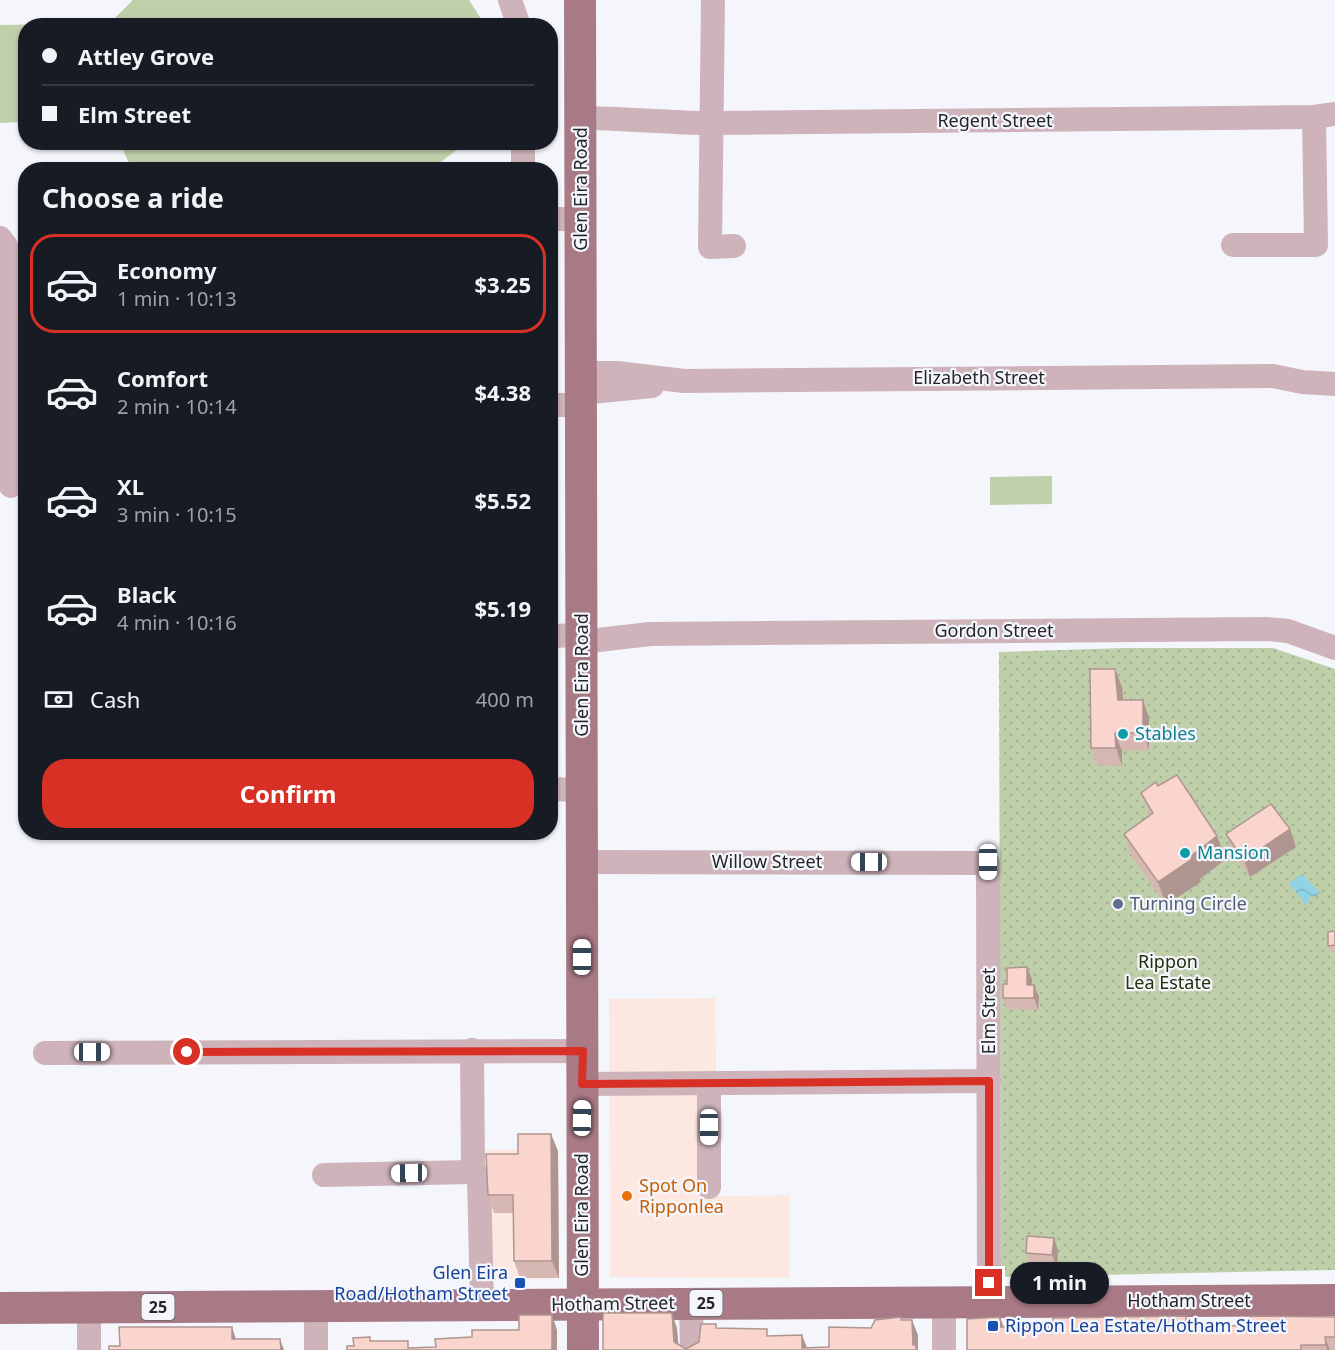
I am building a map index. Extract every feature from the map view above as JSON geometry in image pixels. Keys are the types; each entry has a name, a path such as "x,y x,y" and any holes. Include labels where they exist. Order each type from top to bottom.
{"main road":[{"name":"Glen Eira Road","path":"580,0 580,124 566,219 582,635 583,1350"},
{"name":"Hotham Street","path":"0,1308 1335,1300"}],"street":[{"path":"510,0 516,18"},
{"path":"713,0 710,247 734,246"},
{"path":"1233,245 1316,245 1325,115"},
{"name":"Regent Street","path":"580,124 621,118 654,123 711,123 1325,115"},
{"path":"0,238 6,246 8,258 17,400 11,486"},
{"name":"Elizabeth Street","path":"1273,376 1297,369 1335,369"},
{"name":"Elizabeth Street","path":"573,394 617,373 684,381 1273,376 1302,382 1335,384"},
{"name":"Gordon Street","path":"558,636 1267,629 1288,631 1335,648"},
{"path":"558,789 582,790"},
{"name":"Willow Street","path":"582,862 988,862"},
{"name":"Elm Street","path":"988,862 989,1303"},
{"path":"472,1050 473,1172"},
{"path":"45,1053 583,1051"},
{"path":"582,1084 989,1081"},
{"path":"709,1083 709,1186"},
{"path":"324,1174 473,1172 480,1176 482,1306"},
{"path":"944,1302 944,1350"},
{"path":"691,1303 692,1350"},
{"path":"316,1306 316,1350"},
{"path":"89,1307 89,1350"}],"shaded area":[{"path":"715,998 718,1196 789,1195 789,1278 610,1277 609,999"},
{"path":"556,1149 558,1273 552,1279 485,1279 476,1150"}],"green space":[{"path":"133,0 469,0 481,18 115,18"},
{"path":"0,25 18,25 18,122 0,123"},
{"path":"123,150 457,150 441,162 128,161"},
{"path":"1052,476 1052,504 990,505 990,477"},
{"name":"Rippon Lea Estate","path":"1123,648 1273,648 1335,669 1335,1270 1001,1277 999,652"}],"water":[{"path":"1302,874 1320,893 1315,897 1311,896 1306,906 1289,883"}],"building":[{"name":"Stables","path":"1090,669 1115,669 1118,700 1143,700 1143,733 1115,733 1116,748 1091,748"},
{"path":"1177,775 1217,836 1191,856 1192,859 1158,882 1124,834 1153,813 1141,793 1156,782 1158,786"},
{"path":"1271,804 1290,829 1244,860 1226,834"},
{"path":"1328,932 1335,932 1335,945 1328,946"},
{"path":"1027,967 1027,985 1034,985 1034,998 1003,998 1003,984 1007,984 1007,968"},
{"path":"518,1134 551,1134 552,1261 514,1261 513,1195 488,1195 486,1154 518,1154"},
{"path":"1027,1236 1054,1238 1052,1255 1026,1253"},
{"path":"603,1313 672,1313 674,1342 686,1349 699,1342 701,1324 716,1324 716,1328 767,1329 767,1336 802,1335 802,1348 829,1347 829,1327 871,1328 875,1320 901,1317 901,1320 912,1320 913,1345 916,1345 916,1350 603,1350"},
{"path":"519,1315 552,1315 552,1350 347,1350 347,1346 354,1346 353,1338 370,1337 370,1341 408,1341 408,1348 436,1347 435,1339 472,1337 472,1330 519,1330"},
{"path":"1186,1316 1186,1324 1244,1326 1244,1321 1250,1321 1250,1316 1335,1317 1335,1337 1325,1337 1326,1345 1301,1345 1301,1350 967,1350 967,1319 1000,1317 1000,1327 1053,1327 1053,1318"},
{"path":"119,1327 232,1327 232,1339 280,1339 281,1350 109,1350 109,1346 120,1346"}],"place":[{"name":"Stables","path":"1123,734"},
{"name":"Mansion","path":"1185,853"},
{"name":"Turning Circle","path":"1118,904"},
{"name":"Spot On Ripponlea","path":"627,1196"},
{"name":"Glen Eira Road/Hotham Street","path":"520,1283"},
{"name":"Rippon Lea Estate/Hotham Street","path":"993,1326"}],"route":[{"path":"187,1052 583,1051 582,1084 989,1081 989,1283"}]}
